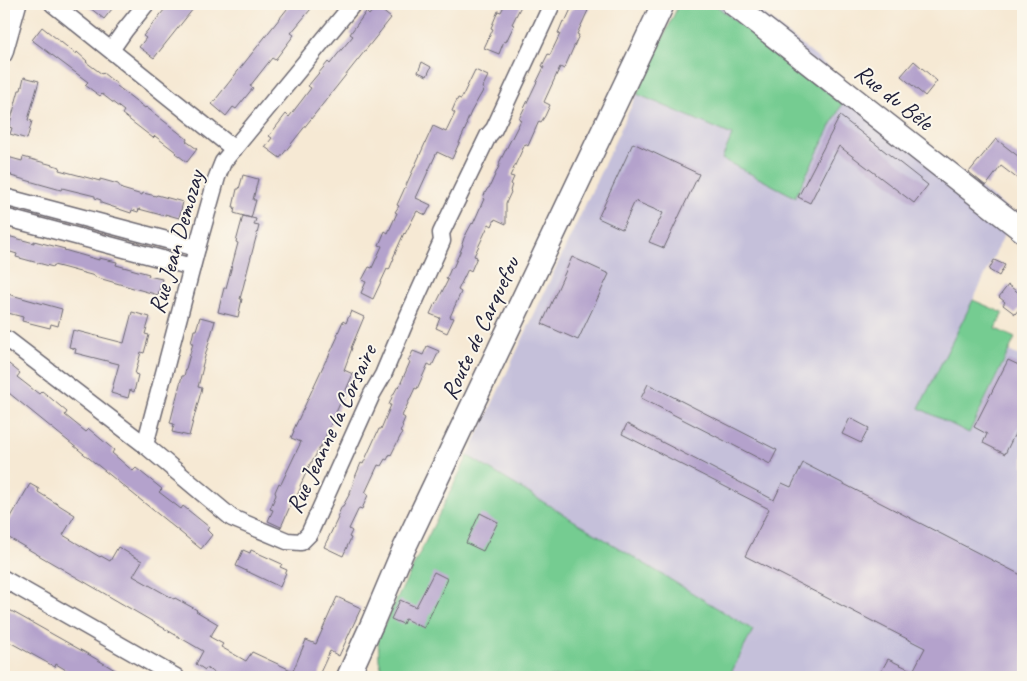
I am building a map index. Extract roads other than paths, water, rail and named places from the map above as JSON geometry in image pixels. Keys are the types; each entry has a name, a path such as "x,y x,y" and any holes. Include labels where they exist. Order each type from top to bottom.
{"main road":[{"name":"Route de Carquefou","path":"348,677 402,553 664,4"},
{"name":"Rue du Bêle","path":"733,4 1023,231"}],"street":[{"path":"4,54 18,4"},
{"path":"53,4 234,149"},
{"path":"112,50 146,4"},
{"name":"Rue Jean Demozay","path":"145,445 197,248 217,177 224,162 353,4"},
{"name":"Rue Jeanne la Corsaire","path":"4,339 8,340 145,445 232,518 287,541 301,542 309,534 442,242 441,233 488,136 494,129 552,4"},
{"path":"4,197 197,248"},
{"path":"4,217 192,266"},
{"path":"4,579 176,677"}]}
